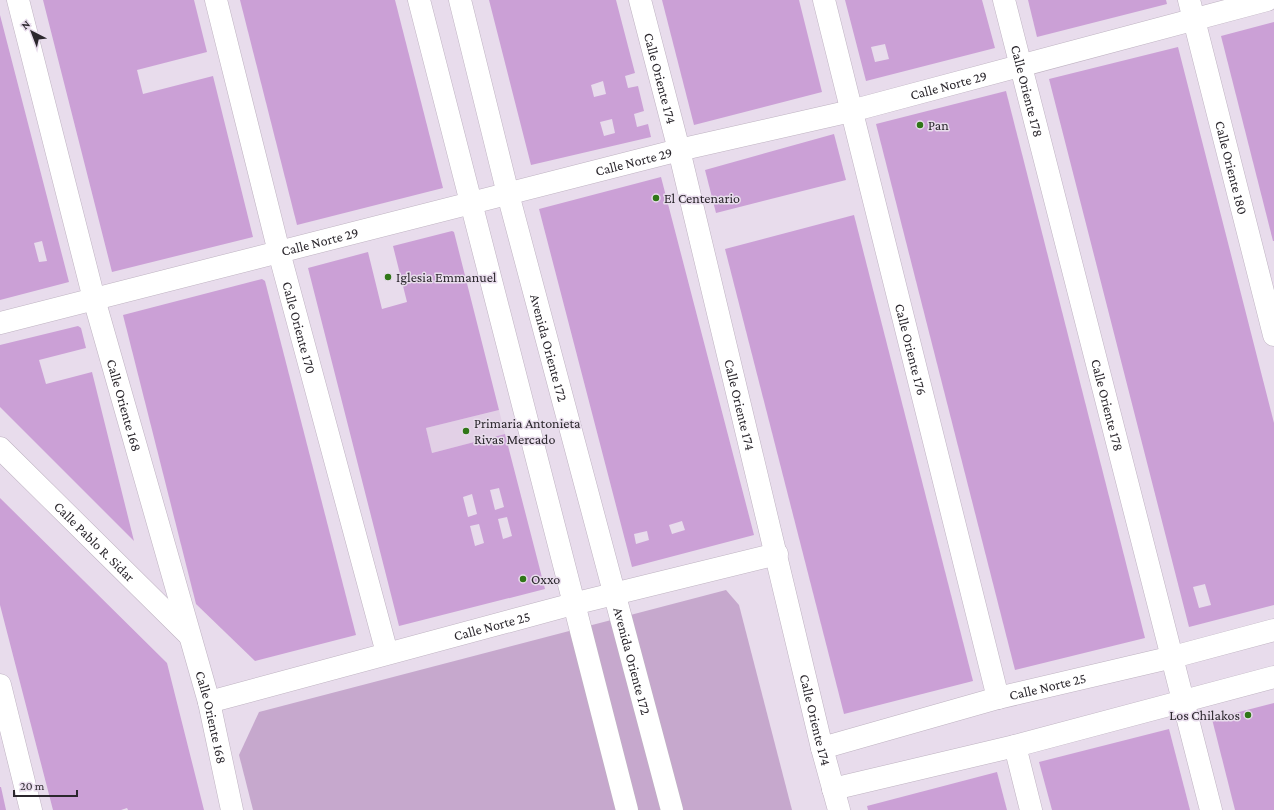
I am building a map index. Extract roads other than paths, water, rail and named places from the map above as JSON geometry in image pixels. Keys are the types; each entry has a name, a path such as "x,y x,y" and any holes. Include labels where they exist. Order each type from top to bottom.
{"street":[{"name":"Calle Oriente 168","path":"18,0 94,299 209,702 232,810"},
{"name":"Calle Oriente 170","path":"216,0 279,252 387,653"},
{"path":"419,0 627,810"},
{"name":"Avenida Oriente 172","path":"460,0 508,194 672,810"},
{"name":"Calle Oriente 174","path":"640,0 679,150 777,554 822,748 839,810"},
{"name":"Calle Oriente 176","path":"824,0 998,698"},
{"name":"Calle Oriente 178","path":"1004,0 1211,810"},
{"name":"Calle Norte 29","path":"0,323 679,150 851,111 1020,66 1191,10 1267,0"},
{"name":"Calle Oriente 180","path":"1191,10 1274,335"},
{"name":"Calle Pablo R. Sidar","path":"0,448 190,636"},
{"name":"Calle Norte 25","path":"209,702 573,604 777,554"},
{"name":"Calle Norte 25","path":"822,748 998,698 1173,658 1274,630"},
{"path":"833,789 1015,746 1274,676"},
{"path":"0,685 30,810"},
{"path":"1015,746 1031,810"}],"place":[{"name":"Pan","path":"920,125"},
{"name":"El Centenario","path":"656,198"},
{"name":"Iglesia Emmanuel","path":"388,277"},
{"name":"Primaria Antonieta Rivas Mercado","path":"466,431"},
{"name":"Oxxo","path":"523,579"},
{"name":"Los Chilakos","path":"1248,715"}]}
